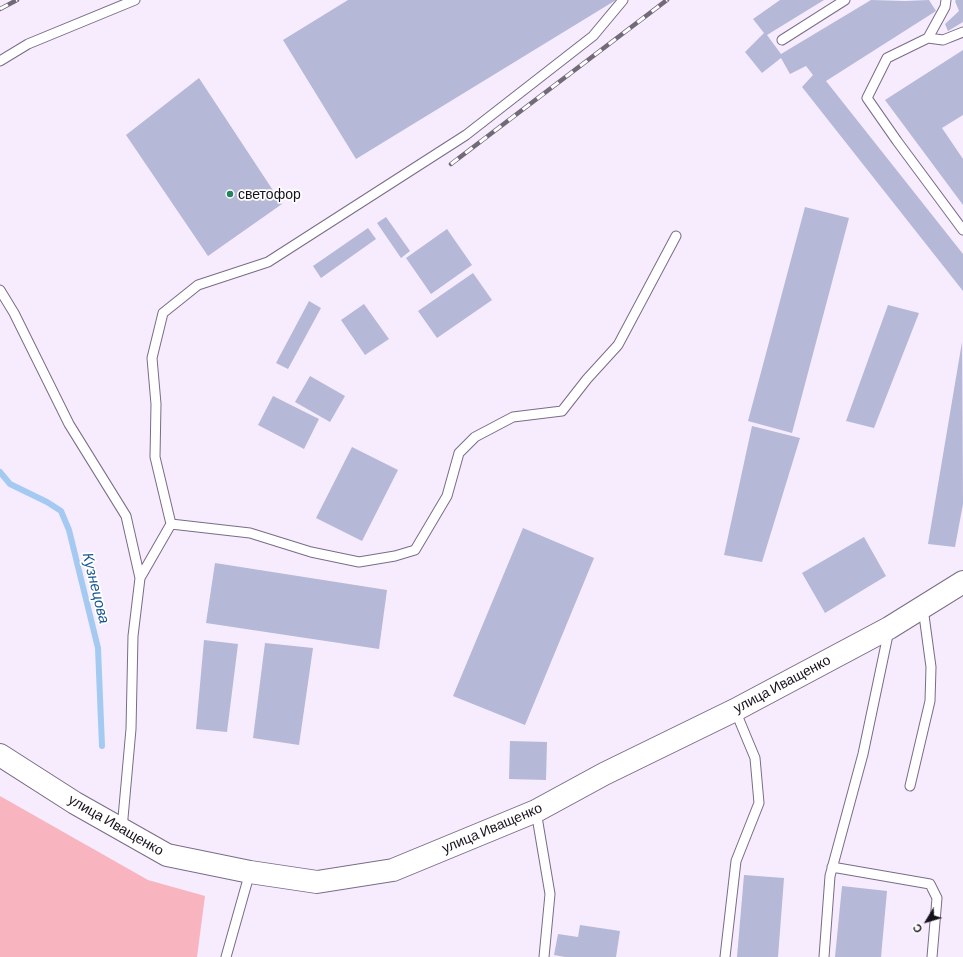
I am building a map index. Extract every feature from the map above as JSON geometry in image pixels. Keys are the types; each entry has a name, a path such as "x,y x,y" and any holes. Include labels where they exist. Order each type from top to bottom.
{"main road":[{"name":"улица Иващенко","path":"0,755 75,803 167,855 250,872 317,882 393,870 536,811 604,774 735,710 890,628 963,582"}],"lane":[{"path":"0,61 28,44 135,0"},
{"path":"140,578 171,524 155,457 156,404 152,358 163,313 198,285 268,262 466,135 593,36 623,0"},
{"path":"782,40 845,0"},
{"path":"928,38 945,7 946,0"},
{"path":"963,32 943,40 928,38 887,58 867,98 963,230"},
{"path":"171,524 250,533 311,552 359,562 395,556 415,550 447,496 459,453 474,437 513,417 562,411 587,378 618,346 676,236"},
{"path":"0,290 14,313 69,424 126,516 140,578 133,636 131,729 122,829"},
{"path":"910,786 930,701 930,667 923,607"},
{"path":"824,957 830,876 863,754 890,628"},
{"path":"725,957 736,861 759,803 755,758 735,710"},
{"path":"536,811 550,894 544,957"},
{"path":"832,867 930,884 937,898 932,957"},
{"path":"226,957 250,872"}],"shaded area":[{"path":"0,796 148,880 205,896 197,957 0,957"}],"building":[{"path":"348,0 616,0 356,159 283,40"},
{"path":"780,0 824,0 767,35 781,54 871,0 929,0 936,11 826,81 963,254 963,291 802,87 813,75 806,66 790,74 781,58 762,73 745,52 764,33 753,19"},
{"path":"963,0 963,22 948,31 945,24 959,11 955,1"},
{"path":"963,50 963,115 942,128 963,159 963,205 885,100"},
{"path":"199,78 282,204 208,256 126,135"},
{"path":"805,207 849,218 792,433 748,421"},
{"path":"386,217 410,251 401,258 377,223"},
{"path":"368,228 376,239 321,278 313,266"},
{"path":"447,229 472,265 431,294 406,258"},
{"path":"473,273 492,300 437,338 418,311"},
{"path":"309,301 321,308 288,369 276,363"},
{"path":"364,304 389,339 365,355 341,320"},
{"path":"888,305 919,313 874,428 846,421"},
{"path":"962,342 963,504 955,547 928,544"},
{"path":"310,376 345,396 330,422 295,402"},
{"path":"273,396 319,419 304,449 258,425"},
{"path":"752,426 800,438 762,562 724,555"},
{"path":"352,447 398,470 362,541 316,518"},
{"path":"523,528 594,558 525,725 453,696"},
{"path":"864,537 886,576 825,613 802,573"},
{"path":"215,563 387,590 379,649 206,623"},
{"path":"204,640 238,644 227,732 196,729"},
{"path":"265,643 313,648 299,745 253,738"},
{"path":"510,741 547,742 546,780 509,779"},
{"path":"744,875 784,878 778,957 737,957"},
{"path":"842,886 887,891 881,957 835,957"},
{"path":"580,925 620,931 616,957 565,957 554,955 558,934 578,937"}],"waterway":[{"name":"Кузнецова","path":"0,472 10,484 47,502 61,511 69,530 98,648 102,746"}],"railway":[{"path":"0,9 17,0"},
{"path":"451,164 667,0"}],"place":[{"name":"светофор","path":"230,194"}]}
